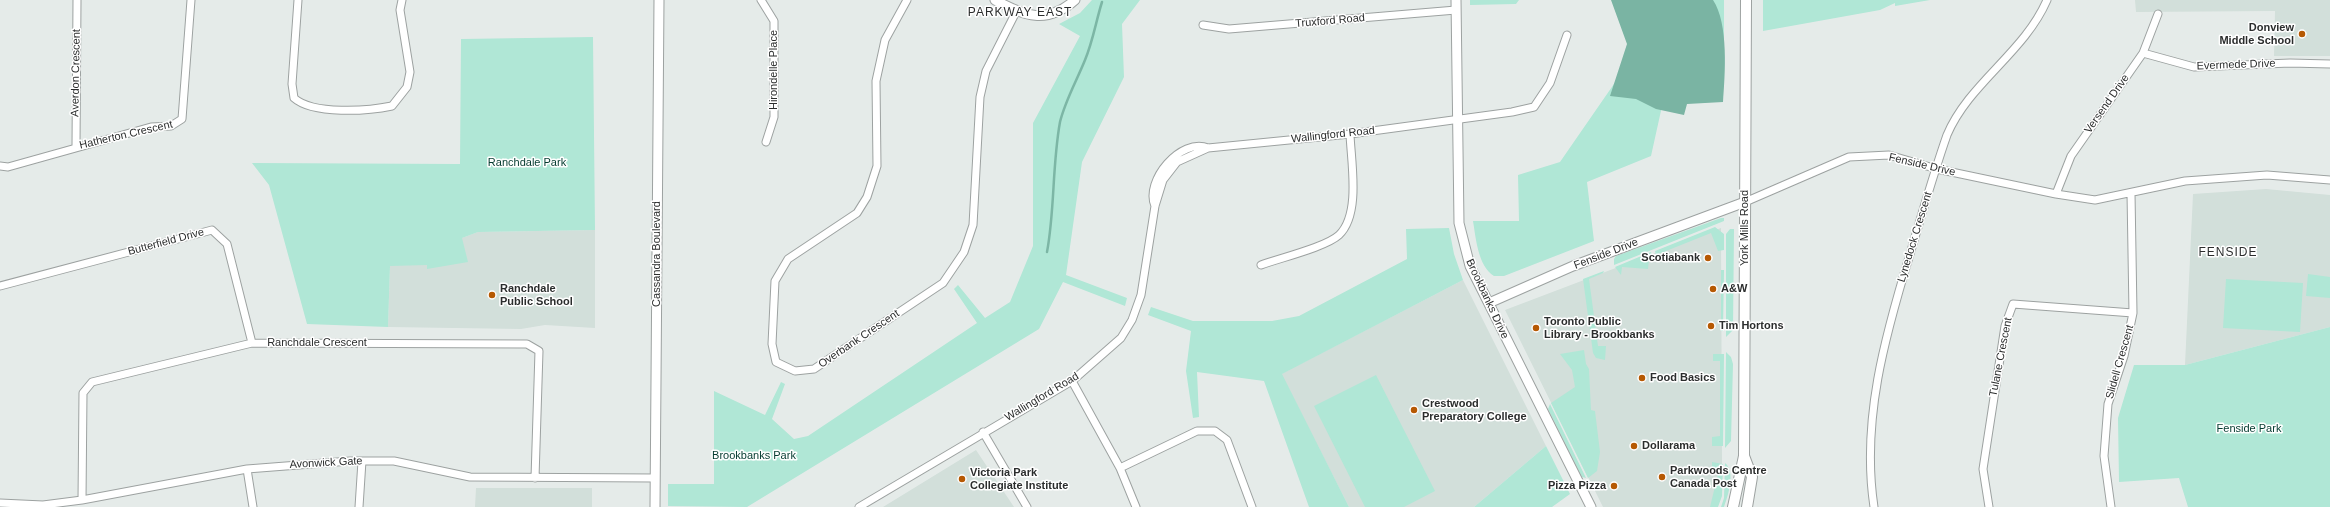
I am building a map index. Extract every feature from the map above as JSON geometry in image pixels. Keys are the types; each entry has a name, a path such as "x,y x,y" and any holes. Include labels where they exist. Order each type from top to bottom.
{"main road":[{"name":"York Mills Road","path":"1733,507 1738,475 1744,456 1746,0"},
{"name":"York Mills Road","path":"1744,456 1752,477 1747,507"},
{"path":"1735,496 1738,500 1737,507"}],"street":[{"name":"Averdon Crescent","path":"76,147 77,0"},
{"name":"Hatherton Crescent","path":"0,166 8,166 150,127 171,126 182,119 191,0"},
{"path":"298,0 292,84 294,98 300,104 311,108 370,110 392,106 407,87 410,72 400,10 402,0"},
{"name":"Cassandra Boulevard","path":"655,507 659,0"},
{"name":"Hirondelle Place","path":"761,0 774,20 774,117 766,142"},
{"name":"Overbank Crescent","path":"907,0 885,40 876,81 877,166 867,197 857,213 788,259 775,281 773,350 776,362 795,371 814,369 943,283 964,252 973,225 980,97 986,71 1016,12"},
{"path":"995,0 1016,12 1026,15 1048,15 1075,0"},
{"name":"Brookbanks Drive","path":"1456,0 1459,223 1470,266 1591,507"},
{"name":"Lynedock Crescent","path":"1874,507 1872,436 1878,373 1892,312 1946,136 1957,115 2031,29 2047,0"},
{"name":"Truxford Road","path":"1203,25 1230,29 1456,10"},
{"name":"Versend Drive","path":"2056,194 2070,156 2143,53 2158,14"},
{"name":"Wallingford Road","path":"859,507 983,432 1072,381 1121,338 1132,320 1141,295 1155,206 1163,180 1168,171 1177,162 1208,148 1350,134 1458,118 1512,112 1534,107 1550,83 1568,35"},
{"name":"Evermede Drive","path":"2143,53 2194,67 2290,63 2330,64"},
{"path":"1261,265 1324,243 1339,235 1350,218 1353,198 1350,134"},
{"name":"Fenside Drive","path":"1489,303 1573,266 1745,202 1849,157 1889,155 1937,169 2056,194 2096,200 2185,181 2267,175 2330,180"},
{"name":"Slidell Crescent","path":"2111,507 2104,456 2108,404 2124,356 2133,313 2131,193"},
{"name":"Butterfield Drive","path":"0,286 212,230 228,244 252,343"},
{"name":"Tulane Crescent","path":"1989,507 1983,469 2005,326 2013,304 2133,313"},
{"name":"Ranchdale Crescent","path":"82,500 83,393 92,382 252,343 527,344 539,352 535,478"},
{"path":"1072,381 1120,468 1136,507"},
{"path":"1120,468 1197,431 1215,431 1227,440 1252,507"},
{"path":"983,432 1027,507"},
{"path":"359,507 362,461"},
{"name":"Avonwick Gate","path":"0,503 43,505 82,500 247,468 362,461 394,461 470,477 655,478"},
{"path":"247,468 253,507"}],"shaded area":[{"name":"Donview Middle School","path":"2135,0 2330,0 2330,56 2274,56 2275,11 2136,12"},
{"path":"2266,189 2330,195 2330,327 2185,365 2193,194"},
{"path":"1721,228 1722,464 1719,496 1716,507 1603,507 1505,310"},
{"name":"Ranchdale Public School","path":"595,230 595,328 545,325 521,329 388,327 390,265 427,265 427,251 478,232"},
{"name":"Crestwood Preparatory College","path":"1463,280 1546,446 1474,507 1349,507 1281,374"},
{"name":"Victoria Park Collegiate Institute","path":"976,450 1014,507 883,507"},
{"path":"476,488 592,488 592,507 475,507"}],"green space":[{"name":"Brookbanks Park","path":"1092,0 1140,0 1122,24 1124,77 1082,162 1066,275 1127,298 1125,306 1063,282 1039,329 747,507 668,506 668,484 714,484 714,391 765,415 781,382 785,384 772,419 794,439 808,436 977,323 954,289 958,285 985,318 1010,302 1033,246 1033,123 1080,36 1059,24 1080,13"},
{"path":"1470,0 1519,0 1516,4 1470,5"},
{"path":"1611,0 1713,0 1722,22 1724,36 1725,78 1723,102 1687,104 1684,115 1656,109 1636,99 1610,96 1627,44"},
{"path":"1620,0 1724,0 1724,70 1670,70 1651,156 1587,182 1594,241 1504,276 1494,276 1484,266 1481,259 1473,221 1519,221 1518,175 1560,162 1625,68 1632,22"},
{"path":"1763,0 1930,0 1895,6 1895,3 1880,10 1763,31"},
{"name":"Ranchdale Park","path":"593,37 595,230 478,232 462,238 468,262 427,269 427,265 390,266 388,327 307,324 269,185 252,163 460,164 461,39"},
{"path":"1724,218 1724,221 1614,265 1614,259 1616,256"},
{"path":"1715,227 1724,234 1724,250 1718,251 1711,233 1656,255 1655,251"},
{"path":"1449,228 1454,254 1463,280 1282,374 1349,507 1309,507 1264,381 1197,372 1199,417 1193,418 1186,371 1191,331 1148,315 1151,307 1193,321 1272,321 1299,316 1407,259 1406,229"},
{"path":"1730,229 1734,229 1733,330 1726,337 1726,234"},
{"path":"1651,252 1653,258 1649,260 1648,269 1622,267 1621,275 1615,267"},
{"path":"1721,270 1724,270 1723,331 1721,331"},
{"path":"1604,271 1603,273 1589,279 1598,346 1606,346 1605,360 1596,358 1593,353 1583,279"},
{"path":"2308,274 2330,277 2330,298 2306,296"},
{"path":"2226,279 2303,283 2300,332 2223,328"},
{"name":"Fenside Park","path":"2330,327 2330,507 2188,507 2179,478 2119,482 2118,418 2134,365 2185,365"},
{"path":"1584,350 1586,364 1589,369 1591,410 1595,411 1600,452 1597,471 1588,478 1551,403 1575,387 1572,370 1560,354"},
{"path":"1726,352 1731,357 1733,364 1731,441 1725,448"},
{"path":"1713,354 1724,354 1723,446 1712,446 1712,437 1720,436 1720,361 1713,361"},
{"path":"1376,375 1435,491 1404,507 1365,507 1314,406"},
{"path":"1550,404 1586,478 1582,477 1548,409"},
{"path":"1546,446 1570,494 1552,507 1474,507"},
{"path":"1712,462 1723,464 1722,496 1718,507 1710,507 1719,470 1712,469"},
{"path":"1725,463 1730,472 1731,478 1724,507 1721,507 1724,498"}],"waterway":[{"path":"1047,252 1050,236 1057,138 1060,122 1068,98 1088,53 1102,2"}],"place":[{"name":"Donview Middle School","path":"2302,34"},
{"name":"Scotiabank","path":"1708,258"},
{"name":"A&W","path":"1713,289"},
{"name":"Ranchdale Public School","path":"492,295"},
{"name":"Tim Hortons","path":"1711,326"},
{"name":"Toronto Public Library - Brookbanks","path":"1536,328"},
{"name":"Food Basics","path":"1642,378"},
{"name":"Crestwood Preparatory College","path":"1414,410"},
{"name":"Dollarama","path":"1634,446"},
{"name":"Parkwoods Centre Canada Post","path":"1662,477"},
{"name":"Victoria Park Collegiate Institute","path":"962,479"},
{"name":"Pizza Pizza","path":"1614,486"}],"district":[{"name":"PARKWAY EAST","path":"1020,13"},
{"name":"FENSIDE","path":"2228,253"}]}
